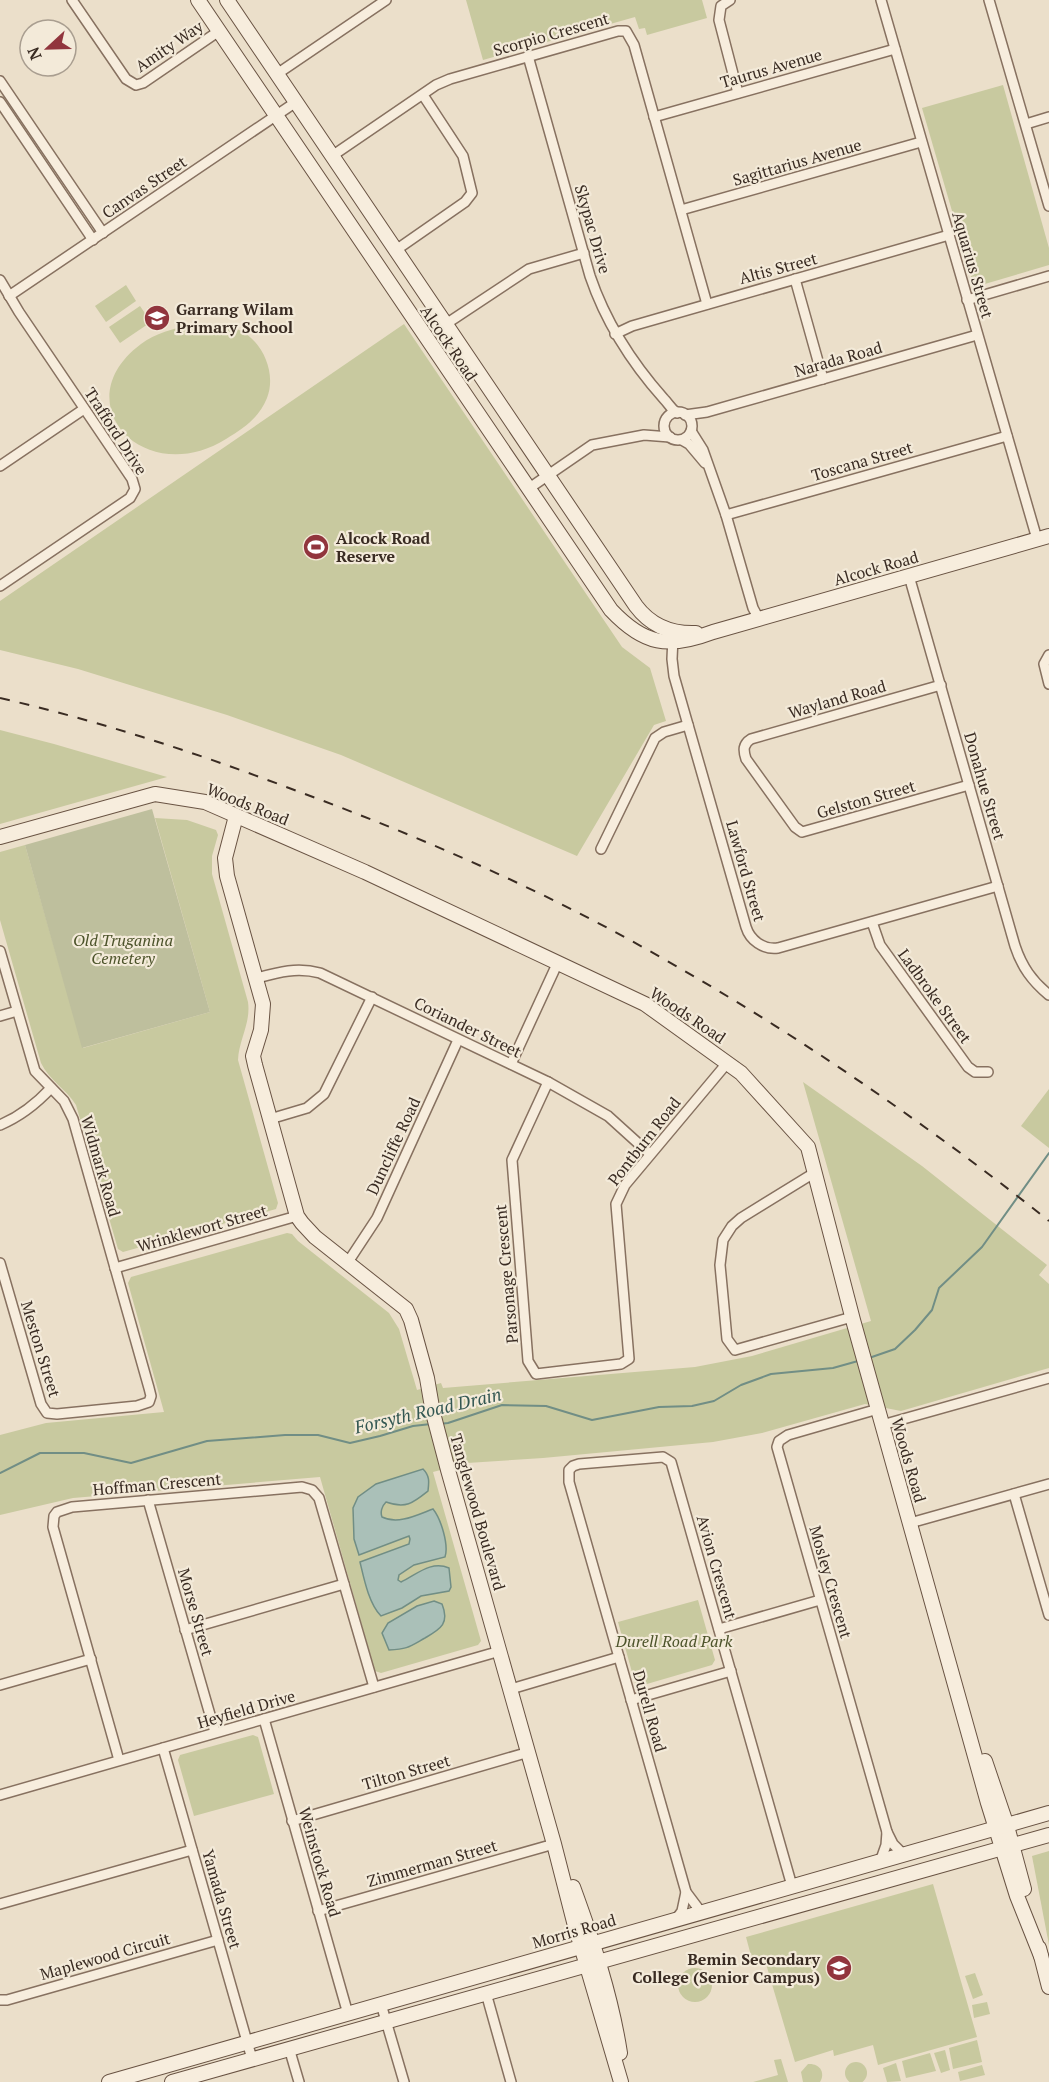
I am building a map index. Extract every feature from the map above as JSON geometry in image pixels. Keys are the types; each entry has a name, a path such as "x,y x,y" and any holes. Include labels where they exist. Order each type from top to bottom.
{"street":[{"name":"Amity Way","path":"72,0 126,79 136,85 143,83 219,31"},
{"name":"Alcock Road","path":"198,0 611,610 638,634 659,641 673,637"},
{"name":"Alcock Road","path":"227,0 640,612 673,637 687,641 1043,537"},
{"path":"277,74 386,0"},
{"path":"730,0 721,6 719,20 738,93"},
{"name":"Aquarius Street","path":"881,0 1007,436 1043,537"},
{"path":"989,0 1049,206"},
{"name":"Scorpio Crescent","path":"332,156 450,79 618,31 626,31 634,45 707,304"},
{"name":"Taurus Avenue","path":"654,117 895,49"},
{"name":"Skypac Drive","path":"528,56 597,297 615,334 634,363 659,395 681,413"},
{"path":"0,81 103,233"},
{"path":"396,250 465,202 472,193 462,156 423,95"},
{"path":"0,102 93,240"},
{"name":"Canvas Street","path":"9,296 296,102"},
{"path":"14,122 23,115"},
{"path":"1026,124 1049,117"},
{"name":"Sagittarius Avenue","path":"681,210 921,141"},
{"name":"Altis Street","path":"615,334 632,326 949,235"},
{"path":"446,324 529,269 584,253"},
{"path":"968,300 1049,276"},
{"path":"795,279 824,379"},
{"name":"Trafford Drive","path":"0,280 132,479 135,489 130,498 0,586"},
{"name":"Narada Road","path":"681,413 707,412 977,335"},
{"name":"Skypac Drive","path":"659,395 665,422"},
{"path":"2,462 84,409"},
{"path":"682,440 707,412"},
{"path":"644,435 665,422 671,414 681,413 690,420 691,429 703,450 726,516 753,608 759,619"},
{"path":"665,422 665,432 670,437"},
{"path":"528,489 592,445 644,435 682,440 707,465"},
{"name":"Toscana Street","path":"726,516 1007,436"},
{"name":"Donahue Street","path":"909,576 1020,961 1029,976 1049,995"},
{"name":"Lawford Street","path":"673,637 673,670 749,936 767,948 774,949 998,886"},
{"path":"1049,656 1044,664 1049,684"},
{"name":"Wayland Road","path":"744,747 747,742 755,738 940,685"},
{"path":"601,849 655,738 664,732 688,725"},
{"name":"Gelston Street","path":"744,747 746,759 792,823 802,832 969,785"},
{"name":"Woods Road","path":"0,837 155,794 205,802 365,872 645,1004 741,1073 808,1148 882,1425 957,1690 1008,1846 1017,1896 1041,1956 1049,1987"},
{"name":"Tanglewood Boulevard","path":"236,816 225,858 227,876 257,978 264,1014 253,1056 297,1216 307,1230 405,1309 411,1320 448,1470 554,1844 614,2019 622,2082"},
{"name":"Ladbroke Street","path":"872,922 880,945 968,1067 975,1072 988,1072"},
{"name":"Widmark Road","path":"0,951 35,1071 69,1110 149,1388 151,1396 149,1402"},
{"path":"511,1064 558,962"},
{"name":"Coriander Street","path":"257,978 290,969 306,969 320,973 548,1082 608,1116 650,1154"},
{"path":"270,1119 307,1108 324,1094 372,997"},
{"path":"0,1016 17,1011"},
{"name":"Duncliffe Road","path":"348,1262 377,1218 458,1040"},
{"name":"Pontburn Road","path":"629,1359 616,1204 625,1185 728,1062"},
{"name":"Parsonage Crescent","path":"548,1082 512,1160 528,1361 536,1374 621,1364 629,1359"},
{"path":"0,1125 9,1122 51,1088"},
{"path":"814,1173 741,1218 732,1226 723,1240 720,1265 727,1339 735,1350 853,1318"},
{"name":"Wrinklewort Street","path":"115,1268 297,1216"},
{"name":"Meston Street","path":"0,1263 40,1404 47,1413 138,1406 149,1402"},
{"path":"882,1425 1049,1378"},
{"name":"Mosley Crescent","path":"878,1409 788,1435 779,1441 777,1447 887,1832 893,1844 904,1855"},
{"name":"Avion Crescent","path":"569,1470 579,1464 656,1458 668,1459 671,1462 792,1886"},
{"name":"Durell Road","path":"569,1470 569,1482 686,1892 701,1912"},
{"path":"910,1523 1049,1484"},
{"name":"Hoffman Crescent","path":"119,1760 52,1520 62,1509 308,1488 319,1498 374,1688"},
{"path":"1014,1494 1045,1588 1049,1615"},
{"name":"Morse Street","path":"148,1500 214,1732"},
{"path":"185,1630 344,1584"},
{"path":"719,1629 820,1600"},
{"name":"Heyfield Drive","path":"0,1795 500,1651"},
{"path":"511,1689 619,1657"},
{"path":"0,1683 91,1659"},
{"path":"631,1700 731,1671"},
{"name":"Weinstock Road","path":"264,1719 348,2014"},
{"name":"Yamada Street","path":"163,1748 252,2059"},
{"name":"Tilton Street","path":"292,1821 529,1752"},
{"name":"Morris Road","path":"109,2082 1049,1813"},
{"name":"Mosley Crescent","path":"880,1862 886,1845 887,1832"},
{"path":"172,2082 1049,1835"},
{"name":"Zimmerman Street","path":"318,1911 554,1844"},
{"path":"0,1904 192,1850"},
{"path":"792,1886 798,1905"},
{"path":"677,1918 682,1911 686,1892"},
{"name":"Maplewood Circuit","path":"0,2000 7,2000 218,1940"},
{"path":"486,1993 511,2082"},
{"path":"381,2004 404,2082"},
{"path":"290,2048 299,2082"}],"green space":[{"path":"466,0 702,0 707,18 647,35 645,28 639,29 635,17 483,60"},
{"path":"1003,85 1049,248 1049,265 978,286 973,283 922,108"},
{"path":"126,285 136,301 106,322 95,306"},
{"path":"140,306 151,322 120,343 109,327"},
{"path":"191,324 226,326 237,329 254,340 265,358 270,388 260,411 233,435 196,452 167,454 143,447 124,432 112,413 110,390 119,367 141,344 158,334"},
{"name":"Alcock Road Reserve","path":"404,324 622,647 650,668 666,721 654,725 577,856 341,755 227,715 78,669 0,650 0,601"},
{"path":"0,730 54,744 167,777 0,824"},
{"name":"Old Truganina Cemetery","path":"152,809 210,1012 82,1048 25,845"},
{"path":"155,818 187,820 216,830 218,835 212,856 212,874 248,1002 248,1017 238,1060 278,1203 276,1209 123,1252 118,1249 76,1105 41,1063 0,920 0,852 25,845 83,1048 210,1012"},
{"path":"803,1082 922,1166 1047,1265 1039,1275 1049,1284 1049,1368 901,1411 865,1404 762,1433 713,1442 467,1463 433,1472 481,1641 478,1645 381,1673 375,1671 320,1477 73,1498 0,1515 0,1435 46,1423 164,1412 128,1283 131,1277 287,1233 292,1234 389,1313 399,1329 417,1390 441,1383 443,1388 695,1367 752,1356 871,1321"},
{"path":"1049,1089 1049,1148 1021,1126"},
{"name":"Durell Road Park","path":"698,1600 715,1660 712,1665 640,1686 635,1683 618,1622"},
{"path":"253,1735 258,1737 274,1794 194,1816 178,1760 180,1755"},
{"path":"1049,1851 1049,1945 1032,1856"},
{"path":"933,1884 977,2037 878,2065 873,2045 834,2056 833,2050 795,2062 766,1964 754,1967 746,1937"},
{"path":"695,1968 707,1973 712,1985 707,1997 695,2002 683,1997 678,1985 683,1973"},
{"path":"975,1973 983,1995 973,1999 965,1976"},
{"path":"987,2002 990,2014 974,2018 972,2005"},
{"path":"977,2040 982,2062 953,2069 949,2048"},
{"path":"945,2050 950,2070 941,2073 934,2053"},
{"path":"930,2053 936,2071 906,2078 902,2061"},
{"path":"781,2059 788,2082 753,2082 778,2075 774,2060"},
{"path":"856,2062 864,2065 867,2073 864,2081 856,2084 848,2081 845,2073 848,2065"},
{"path":"896,2063 901,2081 887,2082 883,2068"},
{"path":"808,2064 815,2065 822,2072 820,2082 803,2082 801,2072"},
{"path":"982,2065 985,2075 960,2081 958,2072"}],"water":[{"path":"423,1469 428,1477 428,1491 409,1504 399,1505 386,1502 381,1515 388,1519 401,1520 433,1509 444,1532 445,1557 414,1565 399,1575 398,1580 401,1582 424,1569 442,1566 449,1568 451,1587 449,1591 421,1596 402,1608 381,1616 370,1598 360,1562 409,1544 410,1539 409,1536 359,1555 354,1539 353,1508 358,1497 376,1484"},
{"path":"434,1601 442,1604 445,1616 439,1629 408,1647 389,1650 382,1633 388,1623 417,1606"}],"waterway":[{"name":"Forsyth Road Drain","path":"869,1358 895,1349 915,1330 932,1310 939,1288 982,1247 1049,1153"},
{"name":"Forsyth Road Drain","path":"440,1424 502,1405 546,1406 592,1420 659,1407 692,1406 714,1401 741,1385 771,1374 833,1368 858,1361"},
{"name":"Forsyth Road Drain","path":"0,1473 40,1453 84,1453 131,1463 207,1441 318,1435 350,1443 413,1426 431,1424"}],"railway":[{"path":"0,698 110,727 182,750 335,805 470,861 559,903 682,970 789,1034 926,1128 1049,1221"}],"place":[{"name":"Garrang Wilam Primary School","path":"157,318"},
{"name":"Alcock Road Reserve","path":"316,547"},
{"name":"Bemin Secondary College (Senior Campus)","path":"839,1968"}]}
